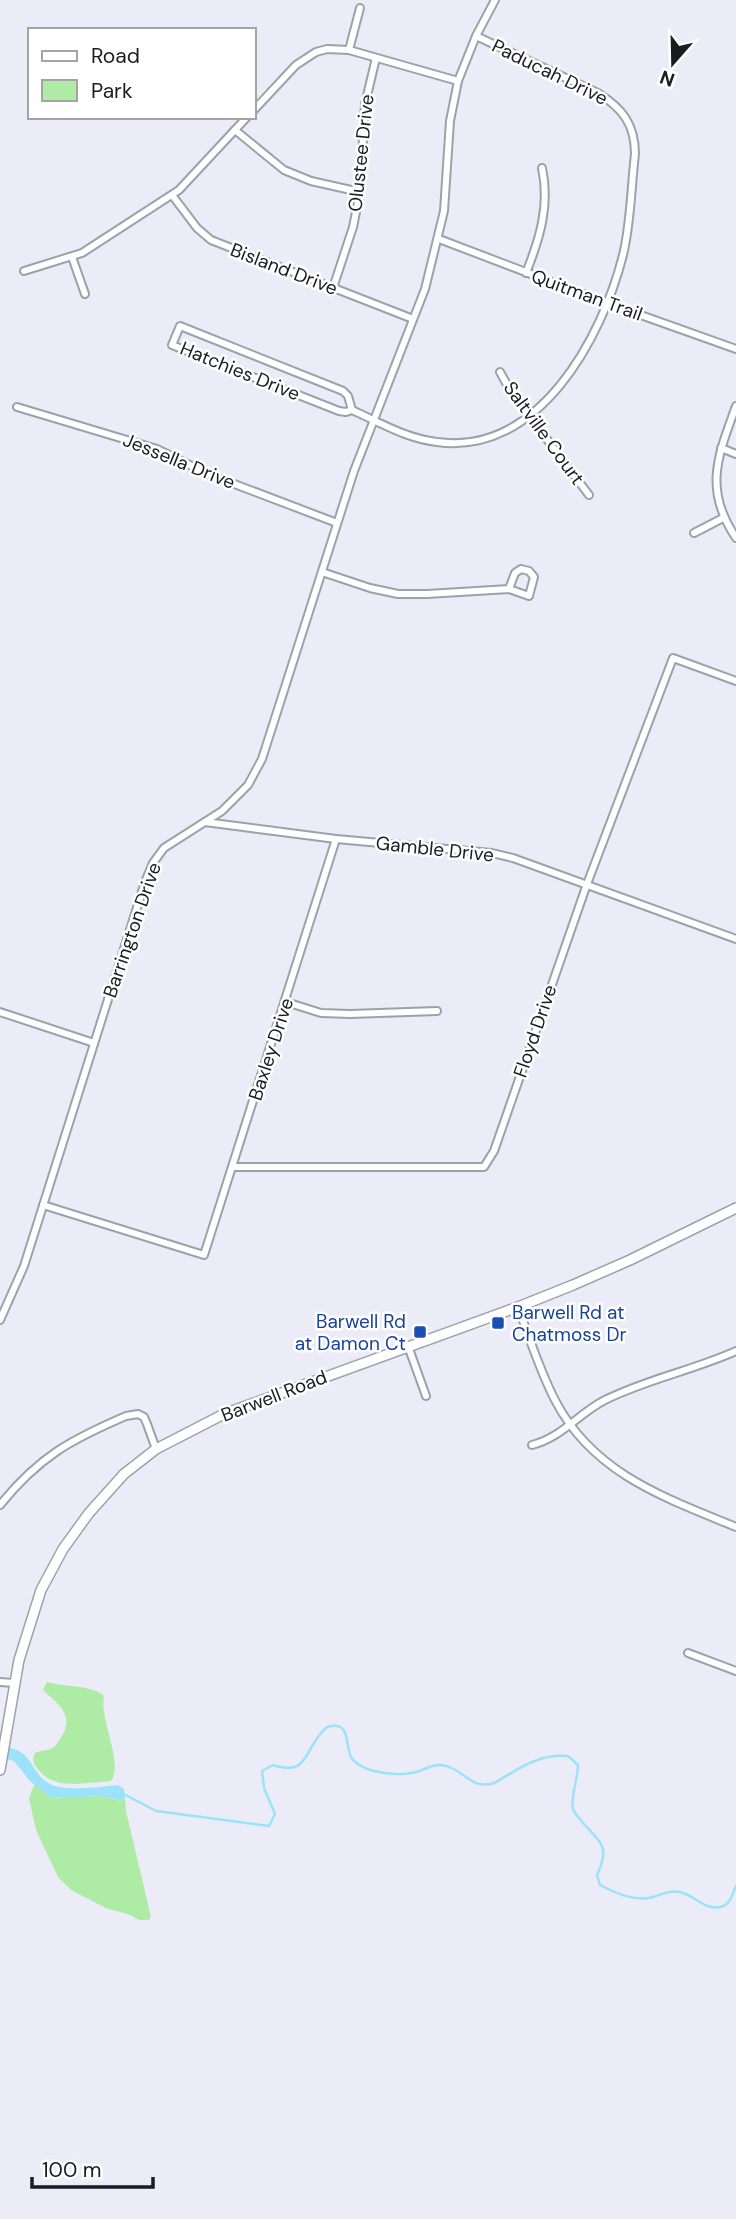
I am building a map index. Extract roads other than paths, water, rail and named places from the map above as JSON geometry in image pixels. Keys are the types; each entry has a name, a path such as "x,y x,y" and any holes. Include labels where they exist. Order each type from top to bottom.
{"street":[{"name":"Barrington Drive","path":"0,1320 16,1286 153,863 171,843 205,822 238,796 259,767 337,523 373,421 425,289 439,239 447,184 450,121 458,81 476,36 495,0"},
{"path":"349,50 360,8"},
{"name":"Paducah Drive","path":"373,421 418,439 457,443 496,436 529,416 550,398 592,339 624,250 635,154 635,141 629,120 614,103 598,93 476,36"},
{"path":"256,108 306,57 327,49 349,50 458,81"},
{"name":"Olustee Drive","path":"332,288 353,227 360,192 365,104 376,58"},
{"path":"24,271 72,257 172,195 245,119"},
{"path":"234,130 284,170 311,181 360,192"},
{"path":"526,273 543,222 546,192 542,168"},
{"name":"Bisland Drive","path":"172,195 197,229 211,240 414,319"},
{"name":"Quitman Trail","path":"439,239 736,349"},
{"path":"72,257 85,294"},
{"name":"Hatchies Drive","path":"352,410 348,396 343,391 180,326 172,345 339,411 352,410 373,421"},
{"name":"Saltville Court","path":"500,372 510,390 589,495"},
{"path":"736,406 716,469 716,486 723,519 736,537"},
{"name":"Jessella Drive","path":"17,407 139,443 208,474 337,523"},
{"path":"721,448 736,454"},
{"path":"694,533 723,519"},
{"path":"322,572 398,594 509,589 529,596 534,577 529,571 521,569 514,573 509,589"},
{"name":"Floyd Drive","path":"233,1167 484,1167 494,1151 587,884 673,659 736,681"},
{"name":"Gamble Drive","path":"205,822 336,839 492,853 587,884 736,939"},
{"name":"Baxley Drive","path":"43,1205 204,1255 336,839"},
{"path":"286,1002 331,1013 437,1011"},
{"path":"0,1012 94,1043"},
{"name":"Barwell Road","path":"0,1770 14,1683 31,1616 41,1590 63,1549 89,1513 111,1487 156,1449 224,1414 517,1307 630,1260 736,1208"},
{"path":"517,1307 547,1384 570,1424 611,1468 649,1490 736,1527"},
{"path":"408,1346 426,1396"},
{"path":"533,1445 546,1441 602,1402 634,1387 735,1351 736,1361"},
{"path":"0,1505 28,1472 47,1456 126,1416 138,1413 144,1417 156,1449"},
{"path":"688,1653 736,1671"},
{"path":"0,1682 14,1683"}],"water":[{"path":"6,1747 22,1753 45,1781 52,1785 75,1788 118,1785 124,1789 125,1798 121,1801 100,1796 50,1797 30,1781 14,1761 0,1757"}],"waterway":[{"path":"122,1793 156,1811 269,1826 275,1814 264,1788 262,1771 273,1765 284,1768 299,1765 322,1732 331,1726 342,1728 345,1732 349,1752 354,1761 384,1773 408,1774 441,1765 486,1785 536,1760 568,1756 578,1765 573,1809 602,1846 603,1858 597,1875 600,1885 633,1898 680,1892 715,1908 727,1904 736,1886"}],"place":[{"name":"Barwell Rd at Chatmoss Dr","path":"498,1323"},
{"name":"Barwell Rd at Damon Ct","path":"420,1332"}]}
